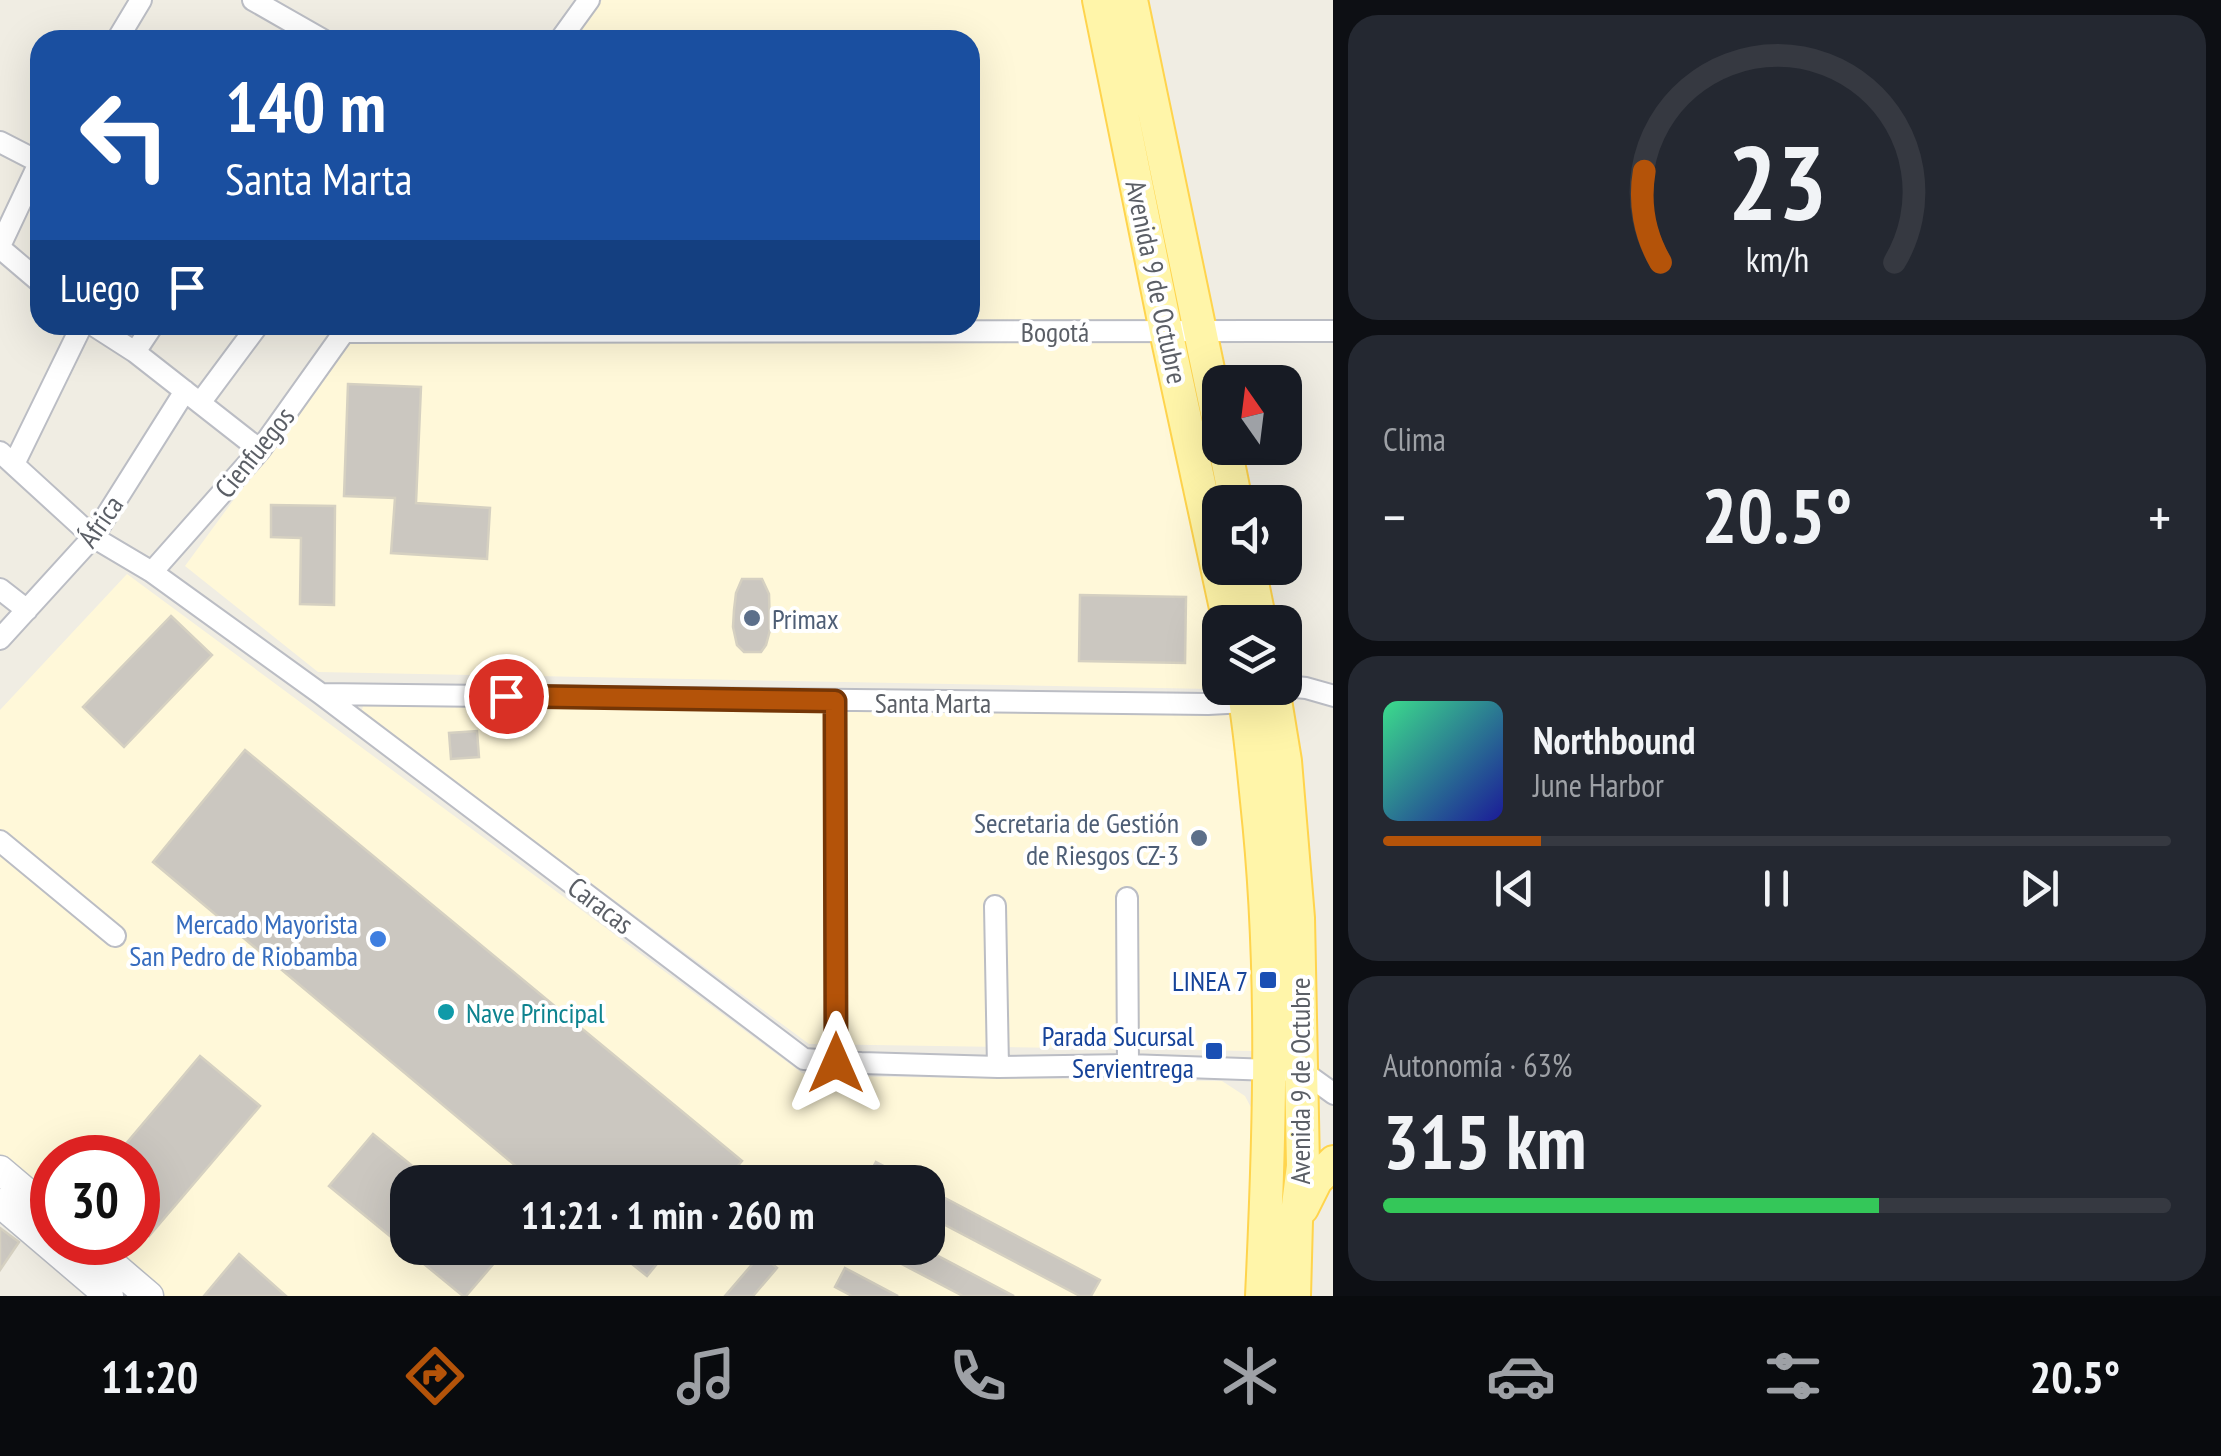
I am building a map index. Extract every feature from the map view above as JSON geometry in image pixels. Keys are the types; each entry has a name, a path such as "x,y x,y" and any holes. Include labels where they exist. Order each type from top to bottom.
{"main road":[{"name":"Avenida 9 de Octubre","path":"1098,0 1182,331 1202,382"},
{"name":"Avenida 9 de Octubre","path":"1131,0 1226,605"},
{"name":"Avenida 9 de Octubre","path":"1255,705 1264,864 1286,1071 1303,1166 1296,1221 1294,1296"},
{"name":"Avenida 9 de Octubre","path":"1262,1296 1286,1071"},
{"path":"1296,1221 1316,1180 1333,1163"},
{"path":"0,1170 30,1195"},
{"path":"1,1206 110,1296"},
{"path":"113,1265 149,1296"}],"street":[{"path":"123,30 141,0"},
{"path":"253,0 305,30"},
{"path":"567,30 589,0"},
{"path":"0,142 30,157"},
{"path":"30,182 0,247 30,273"},
{"name":"Bogotá","path":"980,331 1333,331"},
{"path":"7,458 76,335"},
{"path":"109,335 260,450"},
{"path":"135,352 146,335"},
{"name":"África","path":"0,639 93,537 193,397 249,335"},
{"name":"Cienfuegos","path":"152,572 260,450 342,335"},
{"name":"Caracas","path":"7,458 93,537 152,572 321,694 804,1059 836,1063 1128,1065 1286,1071"},
{"path":"0,590 26,610"},
{"path":"1302,688 1333,696"},
{"name":"Santa Marta","path":"321,694 1202,704"},
{"path":"835,701 836,1063"},
{"path":"0,841 115,936"},
{"path":"1128,898 1128,1065"},
{"path":"995,906 998,1066"},
{"path":"1286,1071 1333,1094"}],"shaded area":[{"path":"602,0 1086,0 1202,553 1202,585 1209,585 1213,605 1202,605 1202,689 318,672 185,566 355,335 980,335 980,30 580,30"},
{"name":"Mercado Mayorista San Pedro de Riobamba","path":"127,574 802,1073 1222,1081 1245,1096 1256,1117 1246,1296 164,1296 127,1265 160,1265 160,1135 30,1135 30,1185 0,1162 0,710"},
{"path":"364,703 1226,713 1238,721 1260,935 1253,1051 809,1044 361,713"}],"building":[{"path":"348,384 421,387 416,503 490,508 487,559 391,553 395,498 344,496"},
{"path":"271,505 335,506 334,605 300,604 301,538 271,537"},
{"path":"742,579 762,579 769,594 770,630 761,652 744,652 737,645 734,610"},
{"path":"1080,595 1186,597 1185,663 1079,661"},
{"path":"171,616 212,655 124,747 83,707"},
{"path":"477,731 479,757 451,759 449,733"},
{"name":"Nave Principal","path":"245,750 742,1161 739,1165 515,1165 153,862"},
{"path":"200,1056 260,1106 160,1223 160,1135 133,1135"},
{"path":"373,1134 411,1165 390,1165 390,1236 329,1186"},
{"path":"945,1198 1100,1280 1091,1296 1080,1296 945,1225"},
{"path":"0,1228 19,1242 0,1270"},
{"path":"239,1254 286,1296 204,1296"},
{"path":"945,1260 1014,1296 963,1296 904,1265 945,1265"},
{"path":"425,1265 492,1265 463,1296"},
{"path":"633,1265 656,1265 647,1276"},
{"path":"752,1265 777,1268 753,1296 725,1296"},
{"path":"845,1268 898,1296 852,1296 835,1287"}],"place":[{"name":"Primax","path":"752,618"},
{"name":"Secretaria de Gestión de Riesgos CZ-3","path":"1199,838"},
{"name":"Mercado Mayorista San Pedro de Riobamba","path":"378,939"},
{"name":"LINEA 7","path":"1268,980"},
{"name":"Nave Principal","path":"446,1012"},
{"name":"Parada Sucursal Servientrega","path":"1214,1051"}],"route":[{"path":"506,696 835,701 836,1063"}]}
